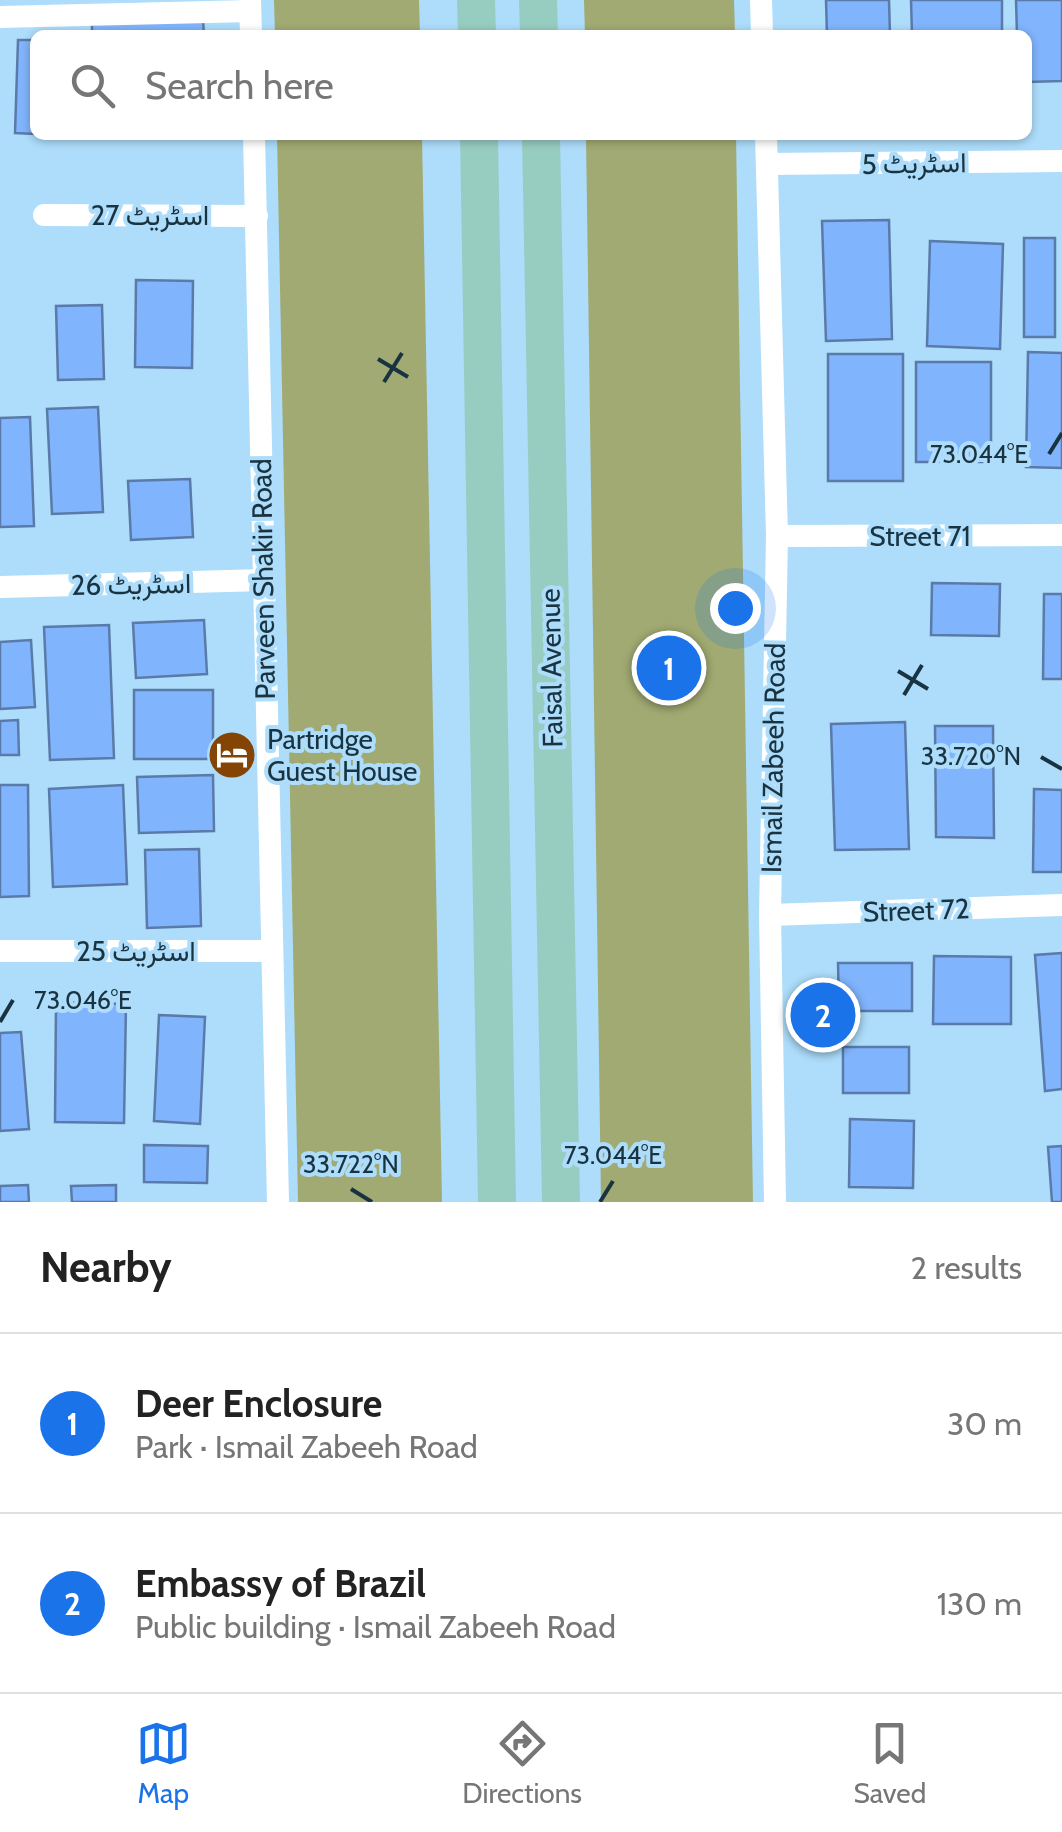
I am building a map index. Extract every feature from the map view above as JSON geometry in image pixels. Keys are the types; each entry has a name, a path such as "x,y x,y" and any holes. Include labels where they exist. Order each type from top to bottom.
{"main road":[{"path":"476,0 477,30"},
{"path":"538,0 539,30"},
{"path":"479,140 498,1202"},
{"name":"Faisal Avenue","path":"541,140 561,1202"}],"street":[{"path":"761,0 762,30"},
{"path":"0,16 250,5 251,30"},
{"name":"Parveen Shakir Road","path":"254,140 278,1202"},
{"name":"Ismail Zabeeh Road","path":"766,140 777,536 770,915 776,1202"},
{"name":"اسٹریٹ 5","path":"767,164 1062,161"},
{"name":"اسٹریٹ 27","path":"44,216 256,216"},
{"name":"Street 71","path":"777,536 1062,535"},
{"name":"اسٹریٹ 26","path":"0,587 262,580"},
{"name":"Street 72","path":"770,915 1062,905"},
{"name":"اسٹریٹ 25","path":"0,951 272,952"}],"green space":[{"path":"274,0 419,0 420,30 275,30"},
{"path":"584,0 734,0 735,30 585,30"},
{"path":"277,140 422,140 442,1202 298,1202"},
{"path":"586,140 736,140 753,1202 601,1202"}],"building":[{"path":"826,0 889,0 890,30 827,30"},
{"path":"911,0 1002,0 1002,30 912,30"},
{"path":"1016,0 1062,0 1062,81 1032,82 1032,30 1017,30"},
{"path":"203,19 204,30 92,30 92,22"},
{"path":"18,40 30,40 30,134 15,133"},
{"path":"889,220 892,339 826,341 822,221"},
{"path":"1024,238 1055,238 1055,337 1024,337"},
{"path":"930,241 1003,244 1000,349 927,346"},
{"path":"136,280 193,281 192,368 135,367"},
{"path":"102,305 104,379 58,380 56,306"},
{"path":"1028,352 1062,353 1062,468 1026,467"},
{"path":"828,354 903,354 903,481 828,481"},
{"path":"916,362 991,362 991,462 916,462"},
{"path":"98,407 103,512 52,514 47,409"},
{"path":"30,417 34,526 0,527 0,418"},
{"path":"190,479 193,537 131,540 128,481"},
{"path":"932,583 1000,584 999,636 931,635"},
{"path":"1044,594 1062,594 1062,679 1043,679"},
{"path":"204,620 207,674 136,678 133,623"},
{"path":"109,625 114,758 50,760 44,627"},
{"path":"31,640 35,707 0,709 0,642"},
{"path":"134,690 213,690 213,759 134,759"},
{"path":"18,720 19,755 0,755 0,721"},
{"path":"905,722 909,849 835,850 831,724"},
{"path":"935,726 993,726 994,838 936,837"},
{"path":"213,775 214,831 139,833 137,777"},
{"path":"0,785 28,785 29,896 0,897"},
{"path":"123,785 127,884 53,887 49,789"},
{"path":"1034,789 1062,790 1062,872 1033,872"},
{"path":"199,849 201,926 147,928 145,850"},
{"path":"1062,953 1062,1089 1045,1091 1035,955"},
{"path":"934,956 1011,957 1011,1024 933,1024"},
{"path":"838,963 912,963 912,1011 839,1011"},
{"path":"56,1002 126,1004 124,1123 55,1122"},
{"path":"159,1015 205,1017 200,1124 154,1121"},
{"path":"21,1032 29,1129 0,1131 0,1033"},
{"path":"843,1047 909,1047 909,1093 843,1093"},
{"path":"850,1119 914,1121 913,1188 849,1187"},
{"path":"144,1145 208,1146 207,1183 144,1182"},
{"path":"1062,1146 1062,1202 1052,1202 1048,1147"},
{"path":"28,1185 29,1202 0,1202 0,1186"},
{"path":"116,1185 116,1202 72,1202 71,1186"}],"place":[{"name":"Deer Enclosure","path":"669,668"},
{"name":"Partridge Guest House","path":"232,755"},
{"name":"Embassy of Brazil","path":"823,1015"}]}
